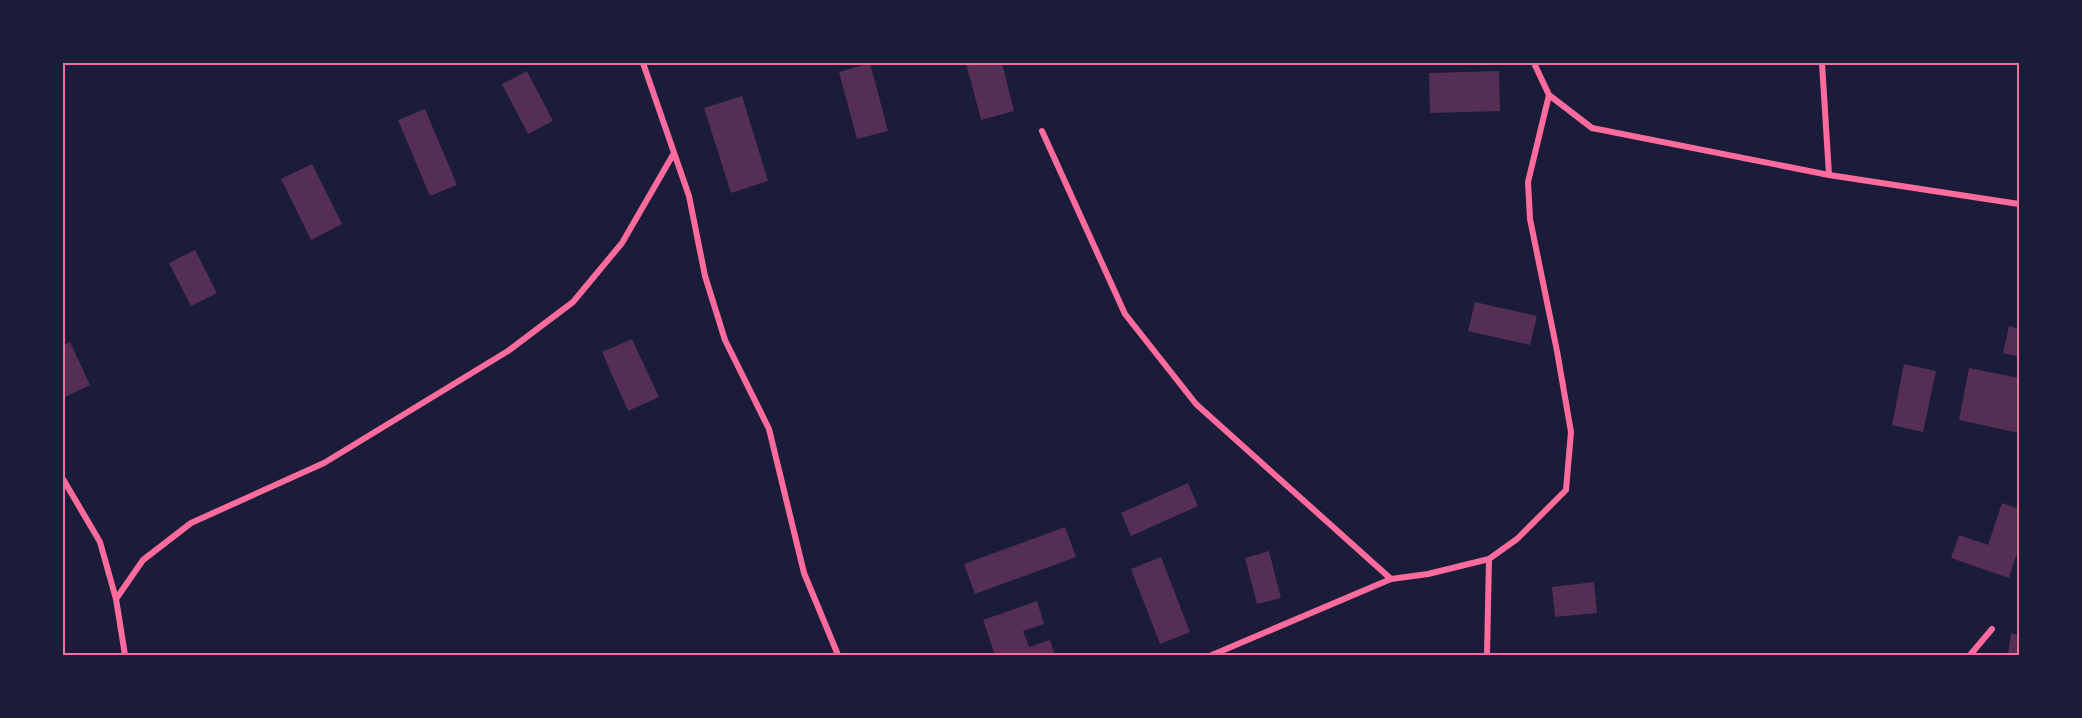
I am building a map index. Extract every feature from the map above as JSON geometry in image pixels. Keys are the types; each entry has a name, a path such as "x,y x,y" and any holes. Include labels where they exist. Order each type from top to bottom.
{"street":[{"path":"643,63 689,196 705,276 725,340 770,429 804,573 838,655"},
{"path":"1534,63 1549,95 1592,128 1829,175 2019,204"},
{"path":"1822,63 1829,175"},
{"path":"1212,655 1391,579 1428,574 1488,559 1517,539 1566,490 1571,432 1530,219 1528,182 1549,95"},
{"path":"1042,131 1125,314 1196,404 1391,579"},
{"path":"116,598 143,560 191,523 324,463 508,351 573,302 622,243 674,153"},
{"path":"63,479 100,542 116,598 125,655"},
{"path":"1487,655 1488,559"},
{"path":"1970,655 1992,629"}],"building":[{"path":"870,63 888,131 857,139 839,72"},
{"path":"966,63 1002,63 1014,111 981,120"},
{"path":"527,71 553,121 528,134 502,84"},
{"path":"1499,71 1500,111 1430,113 1429,73"},
{"path":"742,96 768,181 731,193 704,108"},
{"path":"425,109 457,185 430,196 398,120"},
{"path":"312,164 342,224 311,240 281,179"},
{"path":"195,250 217,293 191,306 169,263"},
{"path":"1475,302 1537,316 1530,345 1468,331"},
{"path":"2009,326 2019,329 2019,357 2003,353"},
{"path":"632,339 659,397 628,411 602,352"},
{"path":"70,342 90,385 63,398 63,345"},
{"path":"1904,364 1936,371 1923,432 1892,425"},
{"path":"1969,368 2019,378 2019,433 1959,420"},
{"path":"1188,483 1198,506 1131,536 1121,513"},
{"path":"2002,503 2019,509 2019,547 2009,578 1951,558 1959,535 1988,545"},
{"path":"1065,527 1076,557 975,594 964,564"},
{"path":"1269,551 1281,598 1257,604 1245,558"},
{"path":"1161,557 1190,632 1160,644 1131,569"},
{"path":"1594,582 1597,613 1555,617 1552,587"},
{"path":"1037,601 1044,624 1023,631 1029,647 1050,640 1055,655 995,655 983,620"},
{"path":"2011,633 2019,635 2019,655 2008,655"}]}
